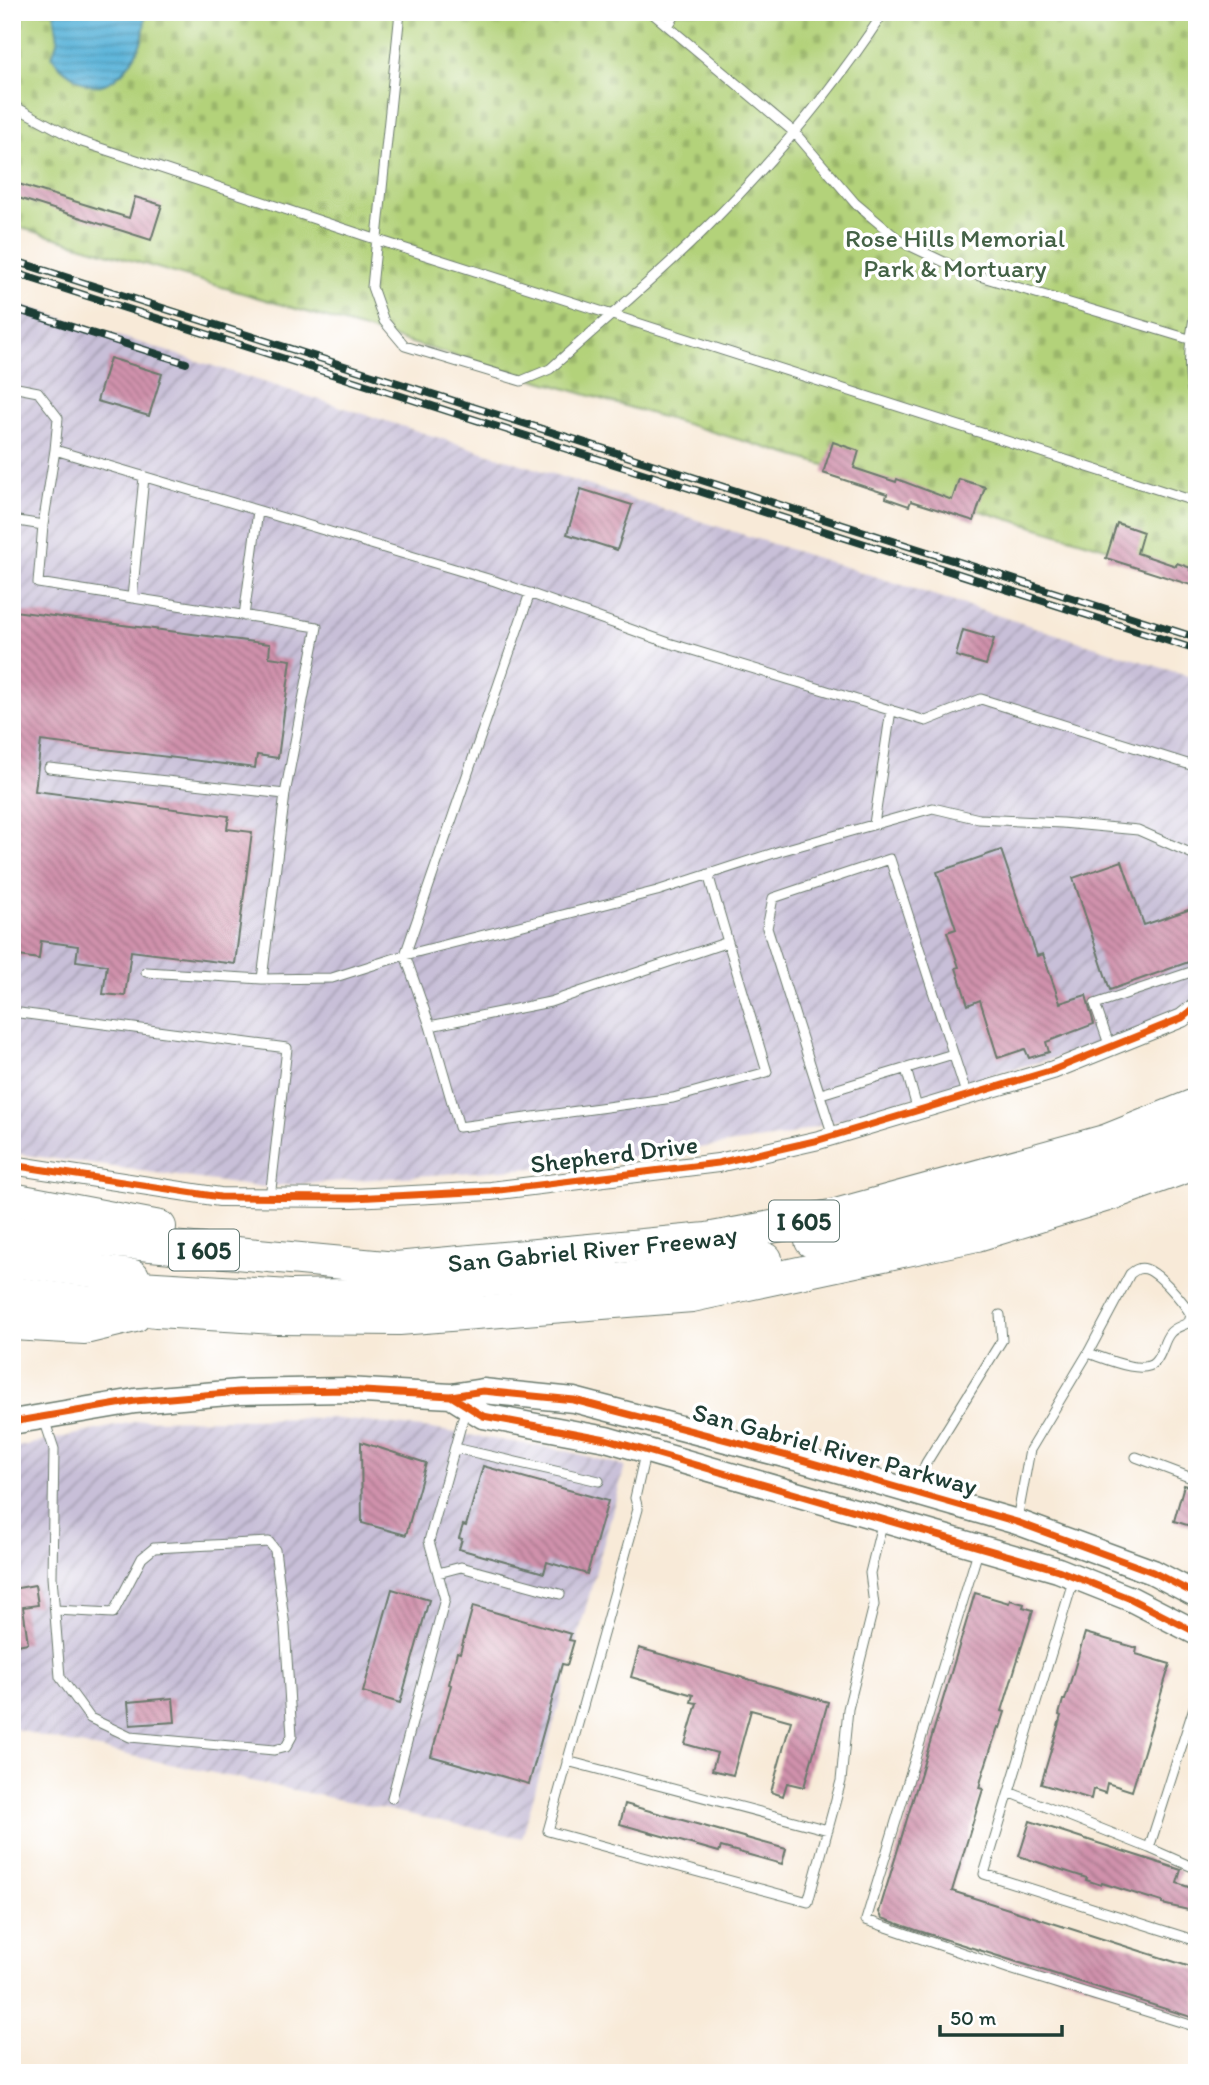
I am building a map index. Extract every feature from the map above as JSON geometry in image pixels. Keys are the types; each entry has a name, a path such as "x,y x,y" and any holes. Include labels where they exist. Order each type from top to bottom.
{"highway":[{"name":"San Gabriel River Freeway","path":"12,1233 396,1268 707,1239 836,1215 1105,1141 1197,1104"},
{"path":"12,1261 136,1277 296,1285 487,1282 613,1272 754,1252 898,1224 1121,1161 1197,1132"},
{"path":"12,1278 22,1275 88,1283 289,1296 427,1295 563,1287 716,1268 851,1243 1001,1207 1197,1143"},
{"name":"San Gabriel River Freeway","path":"12,1293 156,1311 276,1318 399,1319 692,1296 977,1235 1111,1194 1197,1163"},
{"path":"12,1199 396,1268"},
{"path":"12,1324 85,1328 156,1311"}],"main road":[{"name":"San Gabriel River Parkway","path":"12,1422 135,1401 239,1392 346,1390 459,1400 483,1391 574,1400 1017,1522 1153,1572 1197,1595"},
{"name":"San Gabriel River Parkway","path":"459,1400 483,1416 606,1439 980,1546 1075,1576 1131,1599 1197,1633"}],"street":[{"name":"Shepherd Drive","path":"12,1165 220,1197 353,1198 491,1191 719,1163 833,1136 1053,1070 1182,1018 1197,1006"}],"lane":[{"path":"400,12 372,287 384,321 405,346 522,381 550,369 704,230 795,133 862,46 884,12"},
{"path":"651,12 795,133 855,203 900,241 963,271 1189,339"},
{"path":"668,26 677,12"},
{"path":"12,105 79,141 378,240 1197,502"},
{"path":"1197,304 1189,339 1192,397 1197,411"},
{"path":"12,387 38,392 58,418 38,583 317,627 285,794 262,979"},
{"path":"55,450 495,580 669,643 926,721 981,699 1197,767"},
{"path":"132,598 144,477"},
{"path":"244,616 258,511"},
{"path":"12,520 43,525"},
{"path":"530,593 405,956 430,1026 459,1127 673,1098 767,1072 708,874"},
{"path":"874,824 891,710"},
{"path":"49,768 285,794"},
{"path":"146,972 262,979 332,978 405,956 657,891 933,808 979,820 1062,823 1138,830 1197,856"},
{"path":"833,1136 767,928 773,898 890,859 967,1096"},
{"path":"430,1026 550,1002 728,942"},
{"path":"1110,1047 1095,1004 1197,970"},
{"path":"12,1012 286,1048 270,1198"},
{"path":"821,1094 953,1054"},
{"path":"906,1069 918,1111"},
{"path":"1017,1522 1030,1450 1088,1353 1130,1274 1143,1268 1156,1274 1187,1307 1191,1315 1189,1322 1168,1335 1158,1359 1145,1368 1088,1353"},
{"path":"914,1492 926,1463 1002,1340 1000,1315"},
{"path":"392,1798 445,1599 429,1541 455,1448 459,1400"},
{"path":"44,1417 54,1450 52,1577 60,1677 90,1718 130,1737 274,1750 286,1747 292,1736 285,1627 275,1550 269,1542 154,1548 142,1558 113,1612 55,1611"},
{"path":"455,1448 599,1481"},
{"path":"646,1450 635,1498 638,1509 548,1831 808,1902 841,1781 848,1709 874,1605 870,1573 884,1518"},
{"path":"1136,1457 1197,1480"},
{"path":"980,1546 866,1920 1010,1969 1197,2026"},
{"path":"438,1573 461,1567 560,1594"},
{"path":"1075,1576 984,1874 1197,1941"},
{"path":"1149,1848 1197,1698"},
{"path":"567,1761 828,1830"},
{"path":"1009,1791 1197,1870"}],"shaded area":[{"path":"12,302 1197,679 1197,1021 1001,1072 785,1136 576,1165 257,1187 12,1153"},
{"path":"329,1418 432,1429 562,1450 625,1466 522,1838 56,1740 12,1728 12,1448 143,1420"}],"green space":[{"name":"Rose Hills Memorial Park & Mortuary","path":"12,12 1197,12 1197,575 12,225"}],"water":[{"path":"54,12 146,12 142,41 123,72 97,86 87,84 67,72 52,57 58,39"}],"building":[{"path":"12,182 129,218 135,197 162,205 151,240 12,196"},
{"path":"110,358 162,374 149,416 97,401"},
{"path":"833,442 859,451 854,468 896,482 897,479 952,500 959,479 985,487 974,521 911,501 909,506 886,498 887,494 823,473"},
{"path":"581,489 632,505 617,550 567,534"},
{"path":"1117,523 1143,532 1137,553 1176,566 1177,563 1197,572 1197,587 1106,558"},
{"path":"14,611 270,644 269,657 291,660 278,758 257,755 255,768 41,741 35,791 229,816 227,829 252,832 235,964 131,951 125,996 103,994 107,965 76,961 78,946 41,941 39,959 12,955"},
{"path":"963,630 994,639 986,665 956,656"},
{"path":"1001,850 1037,956 1043,954 1060,1003 1086,995 1094,1024 1046,1042 1049,1052 1029,1058 1025,1049 998,1058 980,1000 968,1005 947,932 956,929 937,872"},
{"path":"1122,861 1144,925 1197,907 1197,959 1110,990 1073,878"},
{"path":"361,1442 426,1463 406,1535 362,1523"},
{"path":"483,1466 608,1501 587,1574 547,1562 544,1573 459,1549 462,1539 459,1538 463,1525 466,1526"},
{"path":"1184,1485 1197,1488 1197,1528 1174,1521"},
{"path":"35,1585 38,1605 23,1607 28,1643 12,1646 12,1589"},
{"path":"392,1589 429,1600 400,1703 363,1692"},
{"path":"975,1593 1009,1603 1010,1600 1024,1604 1023,1607 1033,1610 1002,1711 1005,1712 983,1773 979,1788 983,1789 952,1891 1197,1969 1197,2019 882,1918 879,1912"},
{"path":"473,1606 571,1634 569,1640 574,1641 567,1665 562,1664 529,1784 431,1756 451,1685 449,1684 457,1652 460,1653"},
{"path":"1085,1633 1137,1648 1136,1654 1170,1664 1132,1791 1107,1783 1105,1793 1093,1789 1091,1799 1041,1784 1061,1716 1059,1715 1063,1700"},
{"path":"639,1648 828,1702 804,1787 787,1783 783,1796 771,1792 791,1721 751,1710 733,1775 712,1770 717,1753 685,1744 697,1703 691,1702 693,1695 631,1677"},
{"path":"173,1698 175,1722 130,1725 128,1702"},
{"path":"625,1804 786,1849 782,1864 721,1847 719,1852 620,1824"},
{"path":"1030,1821 1181,1870 1177,1883 1197,1890 1197,1912 1162,1904 1102,1883 1101,1885 1019,1856"}],"railway":[{"path":"12,260 1197,638"},
{"path":"12,272 1197,650"},
{"path":"12,308 186,363"}],"cycle path":[{"path":"12,1165 220,1197 353,1198 491,1191 718,1163 819,1140 1053,1070 1182,1018 1197,1006"},
{"path":"12,1422 135,1401 239,1392 346,1390 451,1396 483,1391 574,1400 799,1459 1017,1522 1153,1572 1197,1595"},
{"path":"451,1396 483,1416 606,1439 1058,1570 1131,1599 1197,1633"}]}
